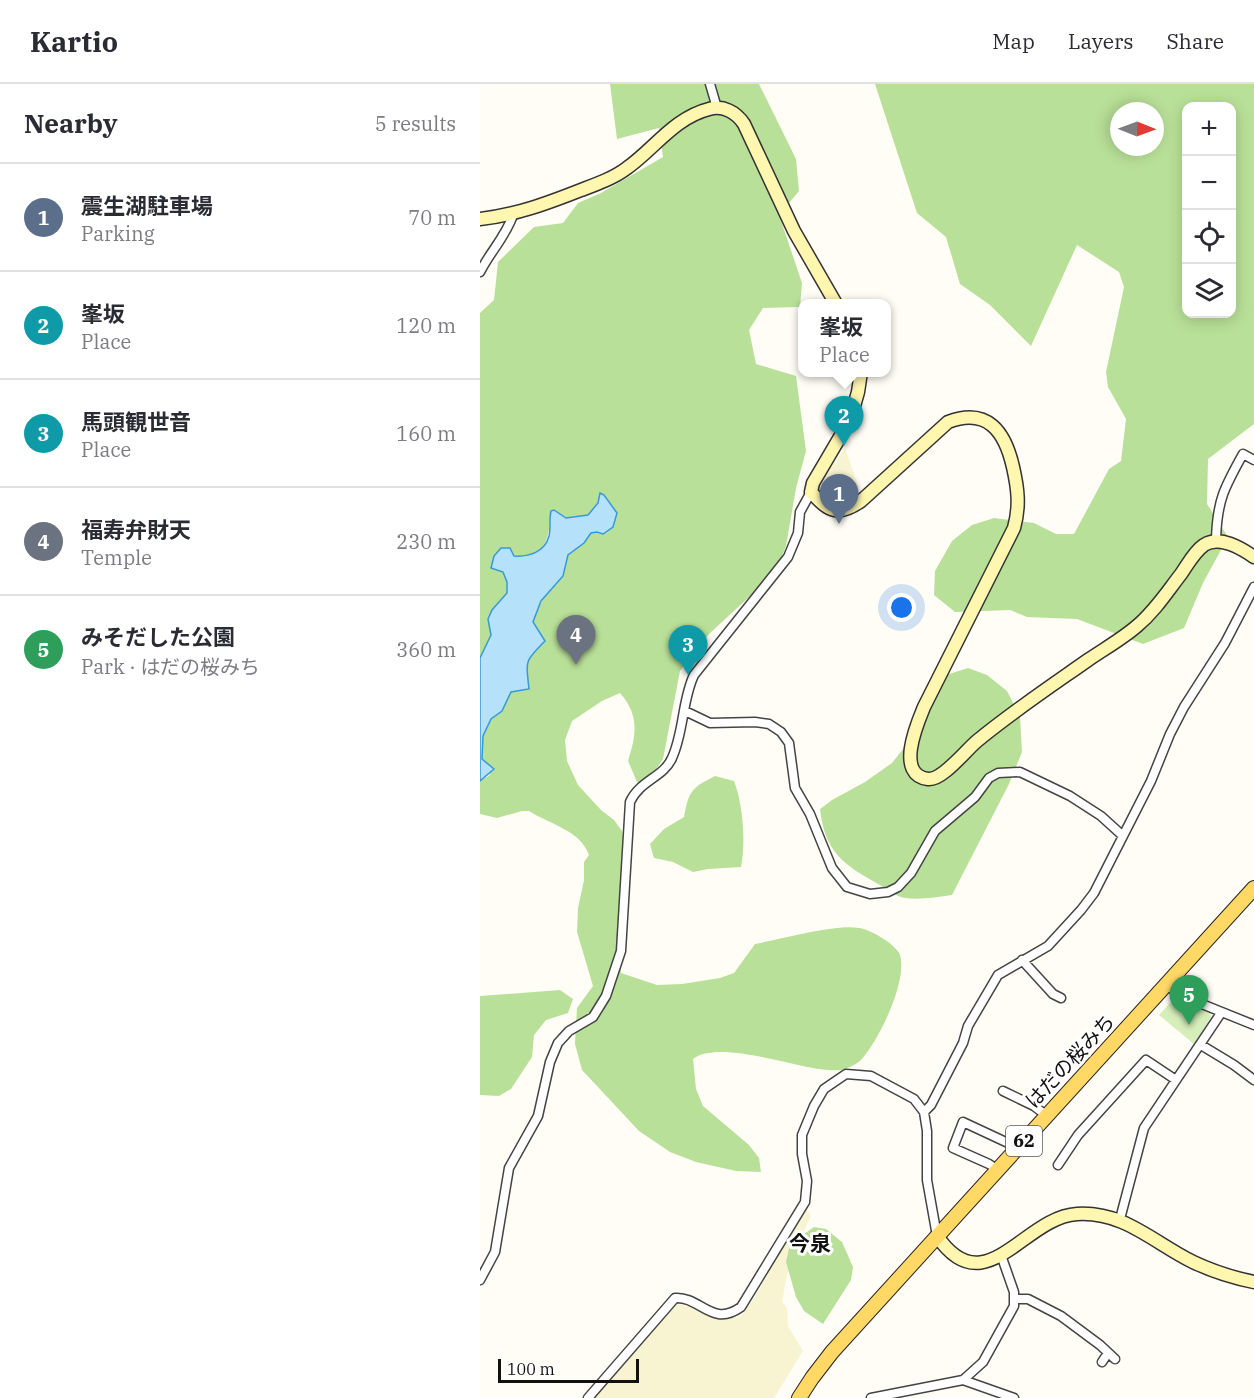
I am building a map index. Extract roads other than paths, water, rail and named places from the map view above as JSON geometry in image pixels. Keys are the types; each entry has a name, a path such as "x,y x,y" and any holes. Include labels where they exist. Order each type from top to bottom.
{"main road":[{"name":"はだの桜みち","path":"799,1398 832,1352 1254,888"}],"street":[{"path":"710,84 717,108"},
{"path":"480,219 513,215 611,178 626,169 663,135 684,121 704,111 717,108 732,112 744,124 794,231 834,299"},
{"path":"480,272 487,258 509,228 513,215"},
{"path":"480,1280 495,1252 509,1168 538,1116 550,1062 558,1043 569,1031 593,1017 606,996 621,951 630,802 644,783 669,765 694,675 788,557 798,533 800,512 818,473 850,420 860,377"},
{"path":"811,492 823,506 837,511 849,509 861,501 948,422 960,417 980,418 990,423 1006,442 1019,494 1018,512 1014,528 924,707 915,730 911,748 912,767 921,777 928,779 941,775 974,742 1010,714 1135,628 1156,608 1196,553 1205,545 1216,540 1254,557"},
{"path":"1216,540 1216,518 1224,489 1243,454 1254,460"},
{"path":"924,1113 931,1105 963,1043 968,1026 998,975 1048,946 1094,893 1151,781 1184,707 1224,643 1254,587"},
{"path":"685,711 710,723 755,722 769,724 781,732 789,743 795,788 810,814 832,868 847,887 870,894 888,892 898,887 912,873 935,831 975,797 989,778 998,773 1020,772 1070,796 1101,816 1123,836"},
{"path":"1022,960 1054,997"},
{"path":"1167,985 1182,996 1254,1025"},
{"path":"1119,1219 1144,1128 1221,1013"},
{"path":"1201,1045 1254,1080"},
{"path":"1058,1165 1078,1136 1146,1060 1176,1080"},
{"path":"588,1398 675,1298 682,1298 712,1313 733,1313 741,1307 805,1202 807,1181 802,1154 802,1135 824,1089 846,1074 871,1076 914,1099 924,1113 927,1131 927,1180 938,1236 952,1254 964,1262 976,1264 990,1262 1049,1221 1060,1217 1091,1213 1119,1219 1194,1262 1239,1279 1254,1282"},
{"path":"1003,1091 1034,1106 1047,1116"},
{"path":"998,1170 953,1148 963,1122 1016,1149"},
{"path":"963,1380 983,1362 1014,1306 1015,1299 1000,1255"},
{"path":"1015,1299 1028,1299 1061,1316 1112,1356 1102,1362"},
{"path":"871,1398 963,1380 1014,1398"}],"water":[{"path":"600,493 617,513 613,527 603,534 591,533 584,543 568,555 563,576 541,601 533,622 545,641 528,662 529,689 511,692 502,711 491,719 483,736 482,759 494,769 480,781 480,658 491,635 488,619 492,610 507,593 507,582 503,572 491,568 494,556 501,548 510,548 514,556 525,556 540,550 550,533 551,511 554,510 566,518 588,515 598,503"}],"place":[{"name":"峯坂","path":"844,446"},
{"name":"震生湖駐車場","path":"839,524"},
{"name":"福寿弁財天","path":"576,665"},
{"name":"馬頭観世音","path":"688,675"},
{"name":"みそだした公園","path":"1189,1025"}],"district":[{"name":"今泉","path":"810,1244"}]}
